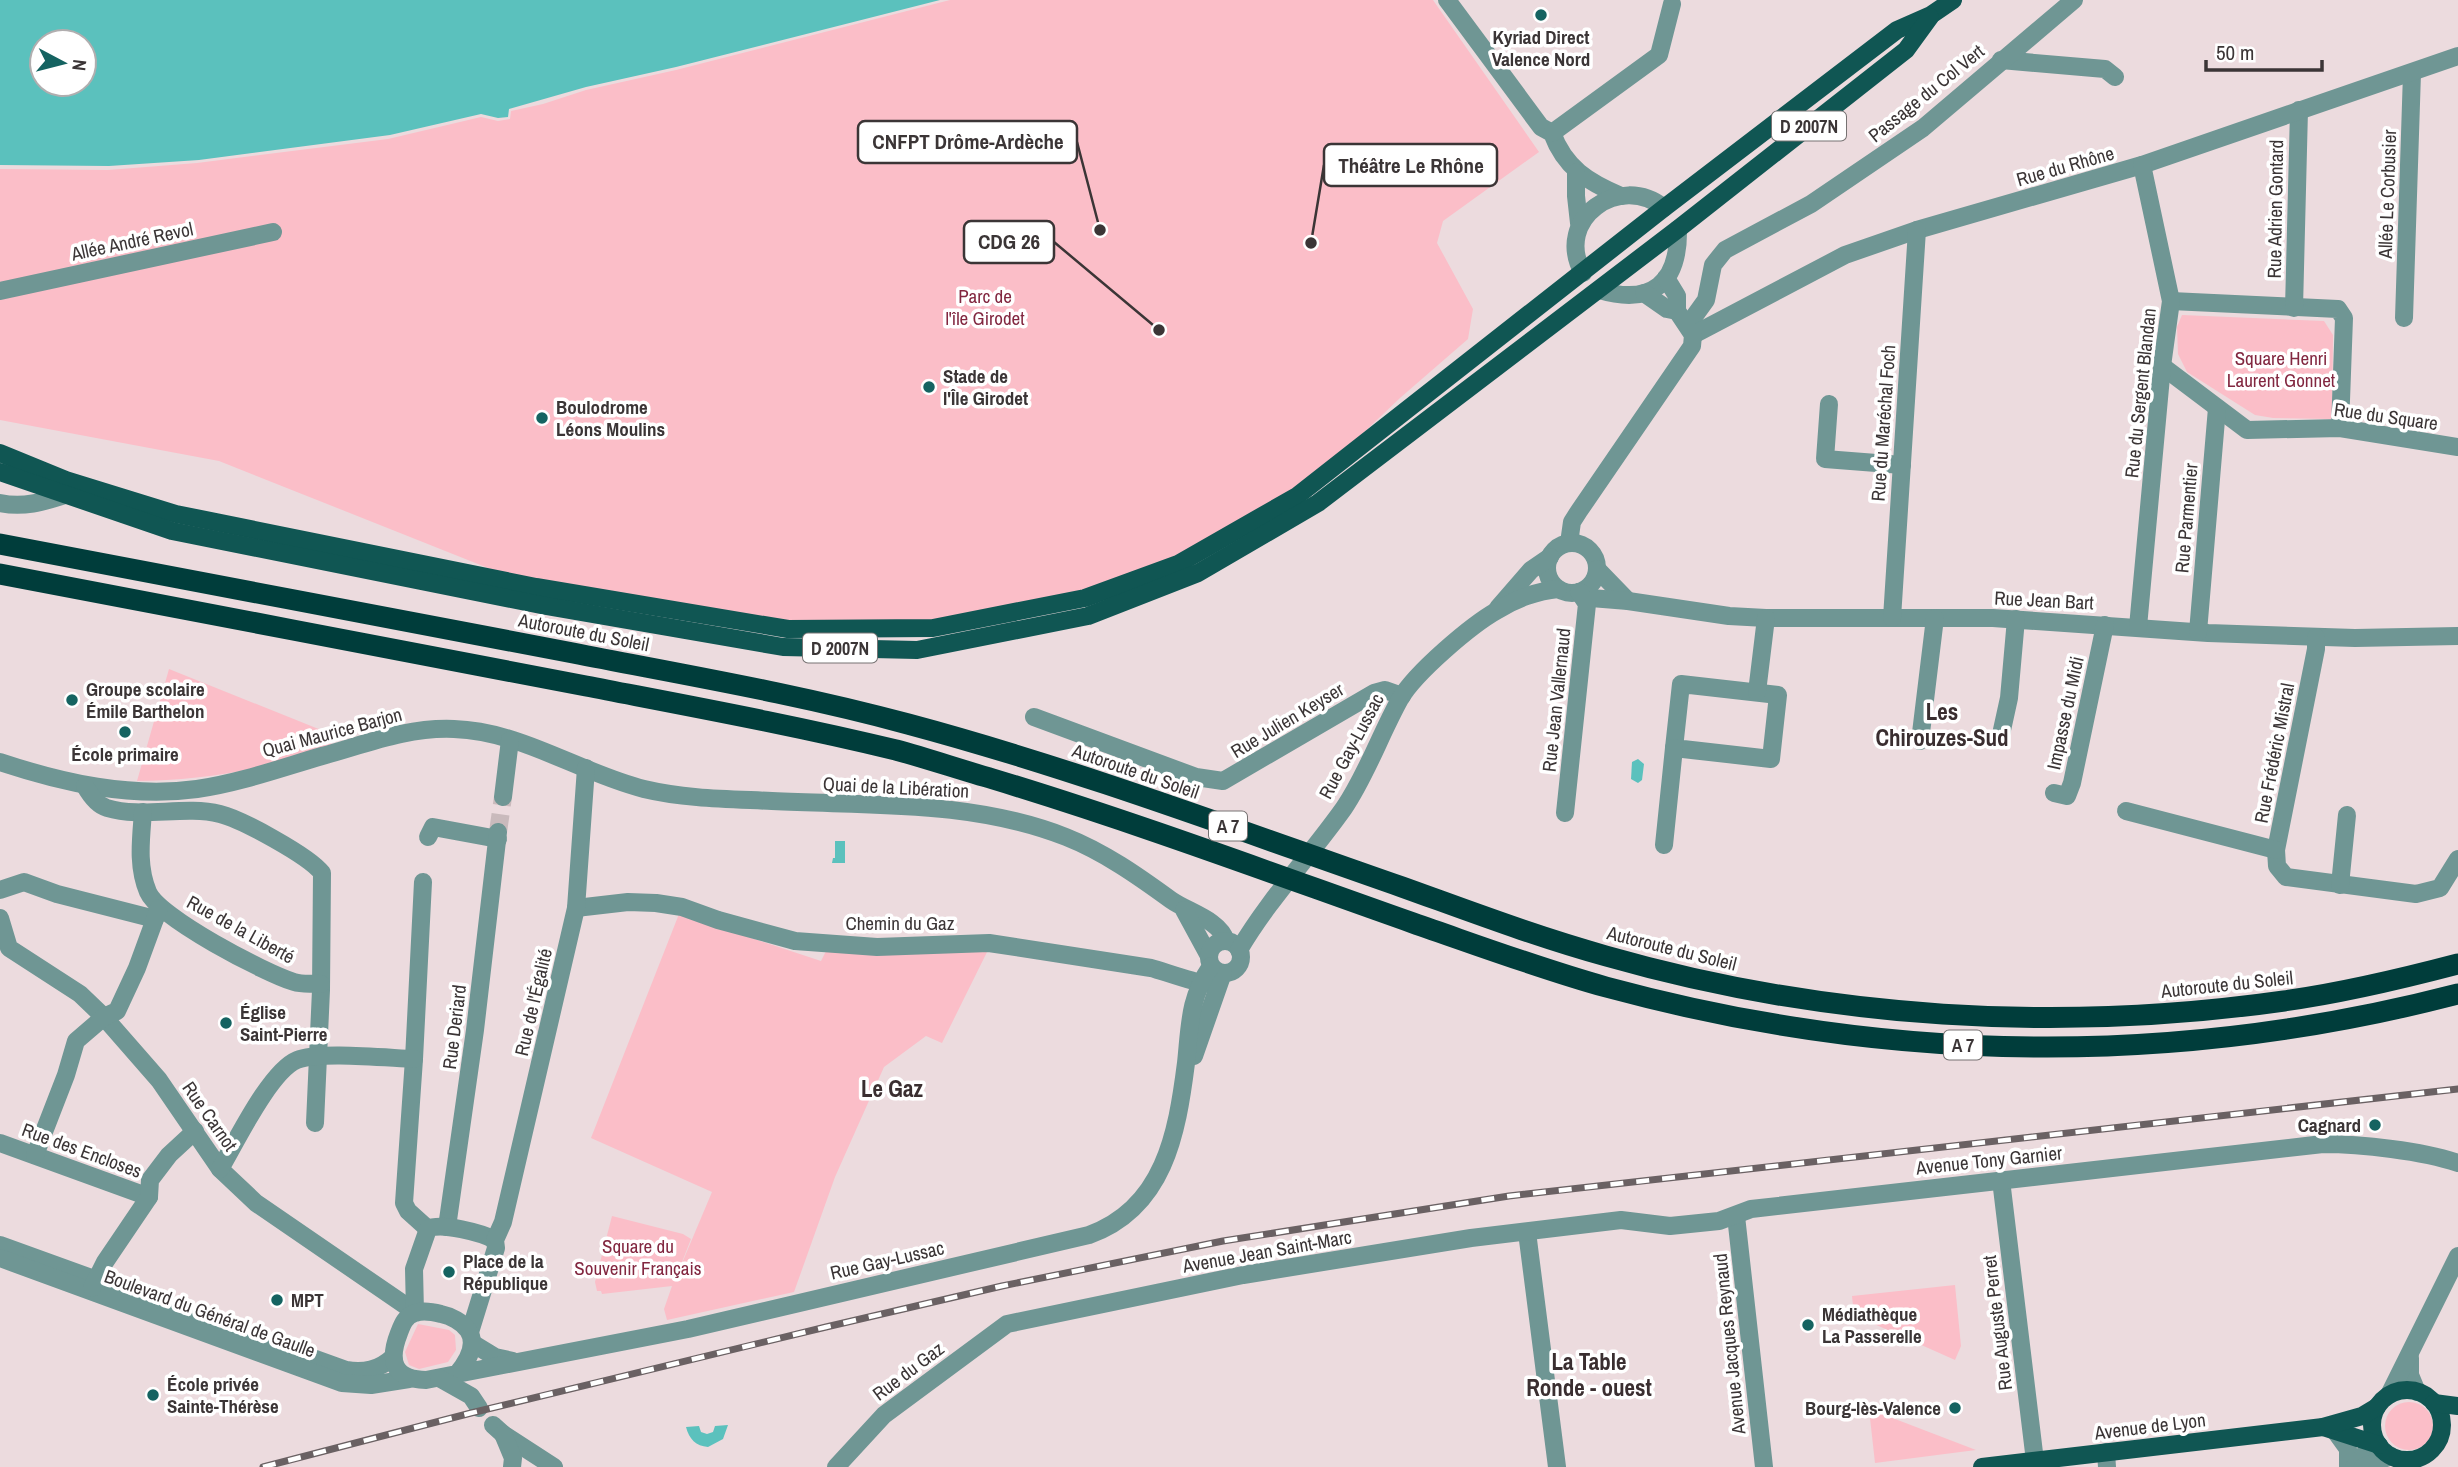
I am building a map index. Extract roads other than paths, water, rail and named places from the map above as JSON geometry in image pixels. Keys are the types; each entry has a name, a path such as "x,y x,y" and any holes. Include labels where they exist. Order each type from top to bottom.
{"highway":[{"name":"Autoroute du Soleil","path":"0,544 763,690 905,723 1096,779 1470,912 1605,956 1713,983 1823,1003 1943,1015 2035,1018 2182,1013 2289,1001 2394,981 2458,964"},
{"name":"A 7","path":"0,573 756,719 900,751 1086,807 1522,961 1602,986 1734,1017 1821,1032 1942,1045 2062,1049 2183,1043 2294,1029 2404,1008 2458,994"}],"main road":[{"name":"D 2007N","path":"0,453 65,481 176,514 536,587 788,629 933,628 1086,598 1178,564 1297,496 1664,208 1897,30 1931,15 1952,0"},
{"name":"D 2007N","path":"0,472 172,531 546,606 783,647 916,650 1088,617 1198,573 1318,503 1599,290 1906,50 1931,15"},
{"path":"1664,208 1678,229"},
{"path":"1583,273 1599,290"},
{"path":"2378,1444 2374,1416 2383,1401 2403,1391 2417,1392 2434,1403 2458,1406"},
{"name":"Avenue de Lyon","path":"1982,1467 2035,1461 2107,1460 2329,1429 2361,1416 2383,1401"},
{"path":"2329,1429 2378,1444 2405,1460 2422,1457 2436,1445 2442,1429 2442,1419 2434,1403"},
{"path":"2442,1429 2458,1416"}],"street":[{"path":"1447,0 1541,127 1552,133 1557,148 1576,172 1621,196 1646,197 1664,208"},
{"name":"Passage du Col Vert","path":"1686,324 1706,300 1713,265 1725,250 1811,204 1923,128 2074,0"},
{"path":"1552,133 1659,55 1672,4"},
{"name":"Rue du Rhône","path":"1686,324 1837,259 1917,230 2142,165 2458,56"},
{"path":"2001,60 2105,69 2115,77"},
{"name":"Allée Le Corbusier","path":"2404,318 2412,72"},
{"name":"Rue Adrien Gontard","path":"2294,308 2299,110"},
{"name":"Rue du Sergent Blandan","path":"2138,627 2162,366 2171,301 2142,165"},
{"path":"1576,172 1579,223 1576,256 1583,273"},
{"path":"1579,223 1597,205 1621,196"},
{"path":"1599,290 1617,295 1644,293 1666,278 1675,264 1678,229"},
{"name":"Rue du Maréchal Foch","path":"1892,618 1917,230"},
{"name":"Allée André Revol","path":"0,290 273,232"},
{"path":"1569,544 1572,522 1692,346 1677,296 1666,278"},
{"path":"1644,293 1686,324"},
{"path":"2171,301 2338,309 2344,318 2340,428"},
{"name":"Rue du Square","path":"2162,366 2247,430 2340,428 2458,447"},
{"path":"1829,404 1825,459 1902,465"},
{"name":"Rue Parmentier","path":"2198,632 2217,408"},
{"path":"0,503 12,506 38,503 65,495"},
{"path":"1497,610 1531,570 1558,548 1569,544 1580,544 1595,558 1597,569 1592,584 1580,592 1564,592 1558,589 1548,574 1550,557"},
{"path":"1597,569 1628,601"},
{"path":"1497,610 1546,590 1558,589"},
{"name":"Rue Jean Bart","path":"1580,592 1591,598 1730,616 1766,618 2017,619 2316,637 2458,636"},
{"name":"Rue Jean Vallernaud","path":"1565,813 1587,604 1580,592"},
{"name":"Rue Gay-Lussac","path":"1232,944 1257,921 1336,819 1359,785 1402,696 1433,661 1497,610"},
{"path":"1757,692 1766,618"},
{"path":"1920,741 1935,618"},
{"path":"2000,739 2009,698 2017,619"},
{"name":"Impasse du Midi","path":"2054,793 2067,796 2072,783 2105,625"},
{"name":"Rue Frédéric Mistral","path":"2126,811 2276,850 2316,649 2316,637"},
{"path":"1664,845 1674,748 1681,684 1779,695 1771,759 1674,748"},
{"name":"Rue Julien Keyser","path":"1034,716 1195,777 1223,781 1374,693 1385,690 1402,696"},
{"name":"Quai Maurice Barjon","path":"85,786 167,792 199,789 382,737 420,730 491,732 586,768"},
{"path":"503,797 510,740"},
{"path":"0,762 85,786 92,797 105,808 220,814 310,861 322,873 321,984 315,1123"},
{"name":"Rue de l'Égalité","path":"495,1240 503,1222 576,908 586,768"},
{"name":"Quai de la Libération","path":"586,768 644,789 695,797 948,808 1033,825 1068,838 1131,871 1184,910 1221,930 1232,944"},
{"name":"Rue de la Liberté","path":"144,812 140,854 149,893 157,913 276,975 297,983 321,984"},
{"path":"2340,885 2347,815"},
{"name":"Rue Deriard","path":"428,837 433,827 498,835 474,1042 447,1227"},
{"path":"2276,850 2277,866 2286,877 2416,894 2440,888 2458,859"},
{"path":"0,890 24,882 57,894 157,913 117,1011 104,1017 76,1041 35,1155"},
{"path":"423,882 404,1203 408,1212 428,1229"},
{"name":"Chemin du Gaz","path":"576,908 628,902 656,903 682,907 794,941 877,947 989,943 1172,972 1199,984"},
{"name":"Quai de la Libération","path":"1184,910 1214,965"},
{"name":"Rue Carnot","path":"0,918 5,951 80,994 104,1017 159,1080 220,1169 256,1203 415,1312"},
{"path":"1232,944 1241,958 1238,967 1231,972 1214,965 1213,947 1232,944"},
{"name":"Rue Gay-Lussac","path":"1183,1089 1192,1007 1199,984 1214,965"},
{"name":"Rue Gay-Lussac","path":"467,1356 513,1362 688,1329 1110,1228 1139,1204 1166,1158 1214,965"},
{"path":"220,1169 281,1070 298,1060 317,1057 414,1059"},
{"path":"93,1285 149,1197 150,1180 169,1156 195,1131"},
{"name":"Rue des Encloses","path":"0,1143 149,1197"},
{"name":"Avenue Tony Garnier","path":"1527,1231 1621,1220 1670,1226 1719,1221 1751,1209 2323,1144 2440,1157 2458,1163"},
{"name":"Rue Auguste Perret","path":"2001,1181 2035,1461"},
{"name":"Avenue Jacques Reynaud","path":"1736,1216 1764,1467"},
{"path":"415,1312 414,1269 428,1229 435,1225 495,1240 496,1248 467,1356 439,1378 409,1379 398,1371 393,1356 402,1325 405,1319 415,1312 447,1315 467,1356 475,1402 439,1378"},
{"path":"1527,1231 1557,1467"},
{"name":"Avenue Jean Saint-Marc","path":"1016,1322 1243,1275 1527,1231"},
{"name":"Boulevard du Général de Gaulle","path":"0,1245 93,1285 342,1383 371,1385 409,1379"},
{"path":"2383,1401 2410,1356 2458,1256"},
{"name":"Boulevard du Général de Gaulle","path":"0,1258 93,1285 346,1370 369,1371 384,1365 393,1356"},
{"name":"Rue du Gaz","path":"836,1467 884,1415 1007,1324 1016,1322"},
{"path":"467,1356 495,1357 513,1362"},
{"path":"2410,1356 2410,1375 2417,1392"},
{"path":"533,1455 513,1462 498,1429 554,1467"},
{"path":"2329,1429 2348,1449 2348,1467"},
{"path":"2354,1467 2378,1444"},
{"path":"2363,1467 2378,1444"}],"water":[{"path":"0,0 940,0 586,87 509,109 508,117 481,114 390,135 199,160 109,166 0,165"},
{"path":"1638,759 1644,764 1642,780 1638,783 1631,779 1632,762"},
{"path":"835,841 845,841 845,863 832,863 835,858"},
{"path":"728,1425 723,1439 708,1447 694,1441 686,1427 699,1426 701,1432 707,1434 713,1432 715,1426"}],"tunnel":[{"path":"498,832 503,797"}],"railway":[{"path":"263,1467 471,1413 826,1327 1002,1286 1223,1241 1509,1196 2458,1089"}],"place":[{"name":"Kyriad Direct Valence Nord","path":"1541,15"},
{"name":"CNFPT Drôme-Ardèche","path":"1100,230"},
{"name":"Théâtre Le Rhône","path":"1311,243"},
{"name":"CDG 26","path":"1159,330"},
{"name":"Stade de l'Île Girodet","path":"929,387"},
{"name":"Boulodrome Léons Moulins","path":"542,418"},
{"name":"Groupe scolaire Émile Barthelon","path":"72,700"},
{"name":"École primaire","path":"125,732"},
{"name":"Église Saint-Pierre","path":"226,1023"},
{"name":"Cagnard","path":"2375,1125"},
{"name":"Place de la République","path":"449,1272"},
{"name":"MPT","path":"277,1300"},
{"name":"Médiathèque La Passerelle","path":"1808,1325"},
{"name":"École privée Sainte-Thérèse","path":"153,1395"},
{"name":"Bourg-lès-Valence","path":"1955,1408"}],"district":[{"name":"Les Chirouzes-Sud","path":"1942,724"},
{"name":"Le Gaz","path":"892,1088"},
{"name":"La Table Ronde - ouest","path":"1589,1374"}],"park label":[{"name":"Parc de l'île Girodet","path":"985,307"},
{"name":"Square Henri Laurent Gonnet","path":"2281,369"},
{"name":"Square du Souvenir Français","path":"638,1257"}]}
